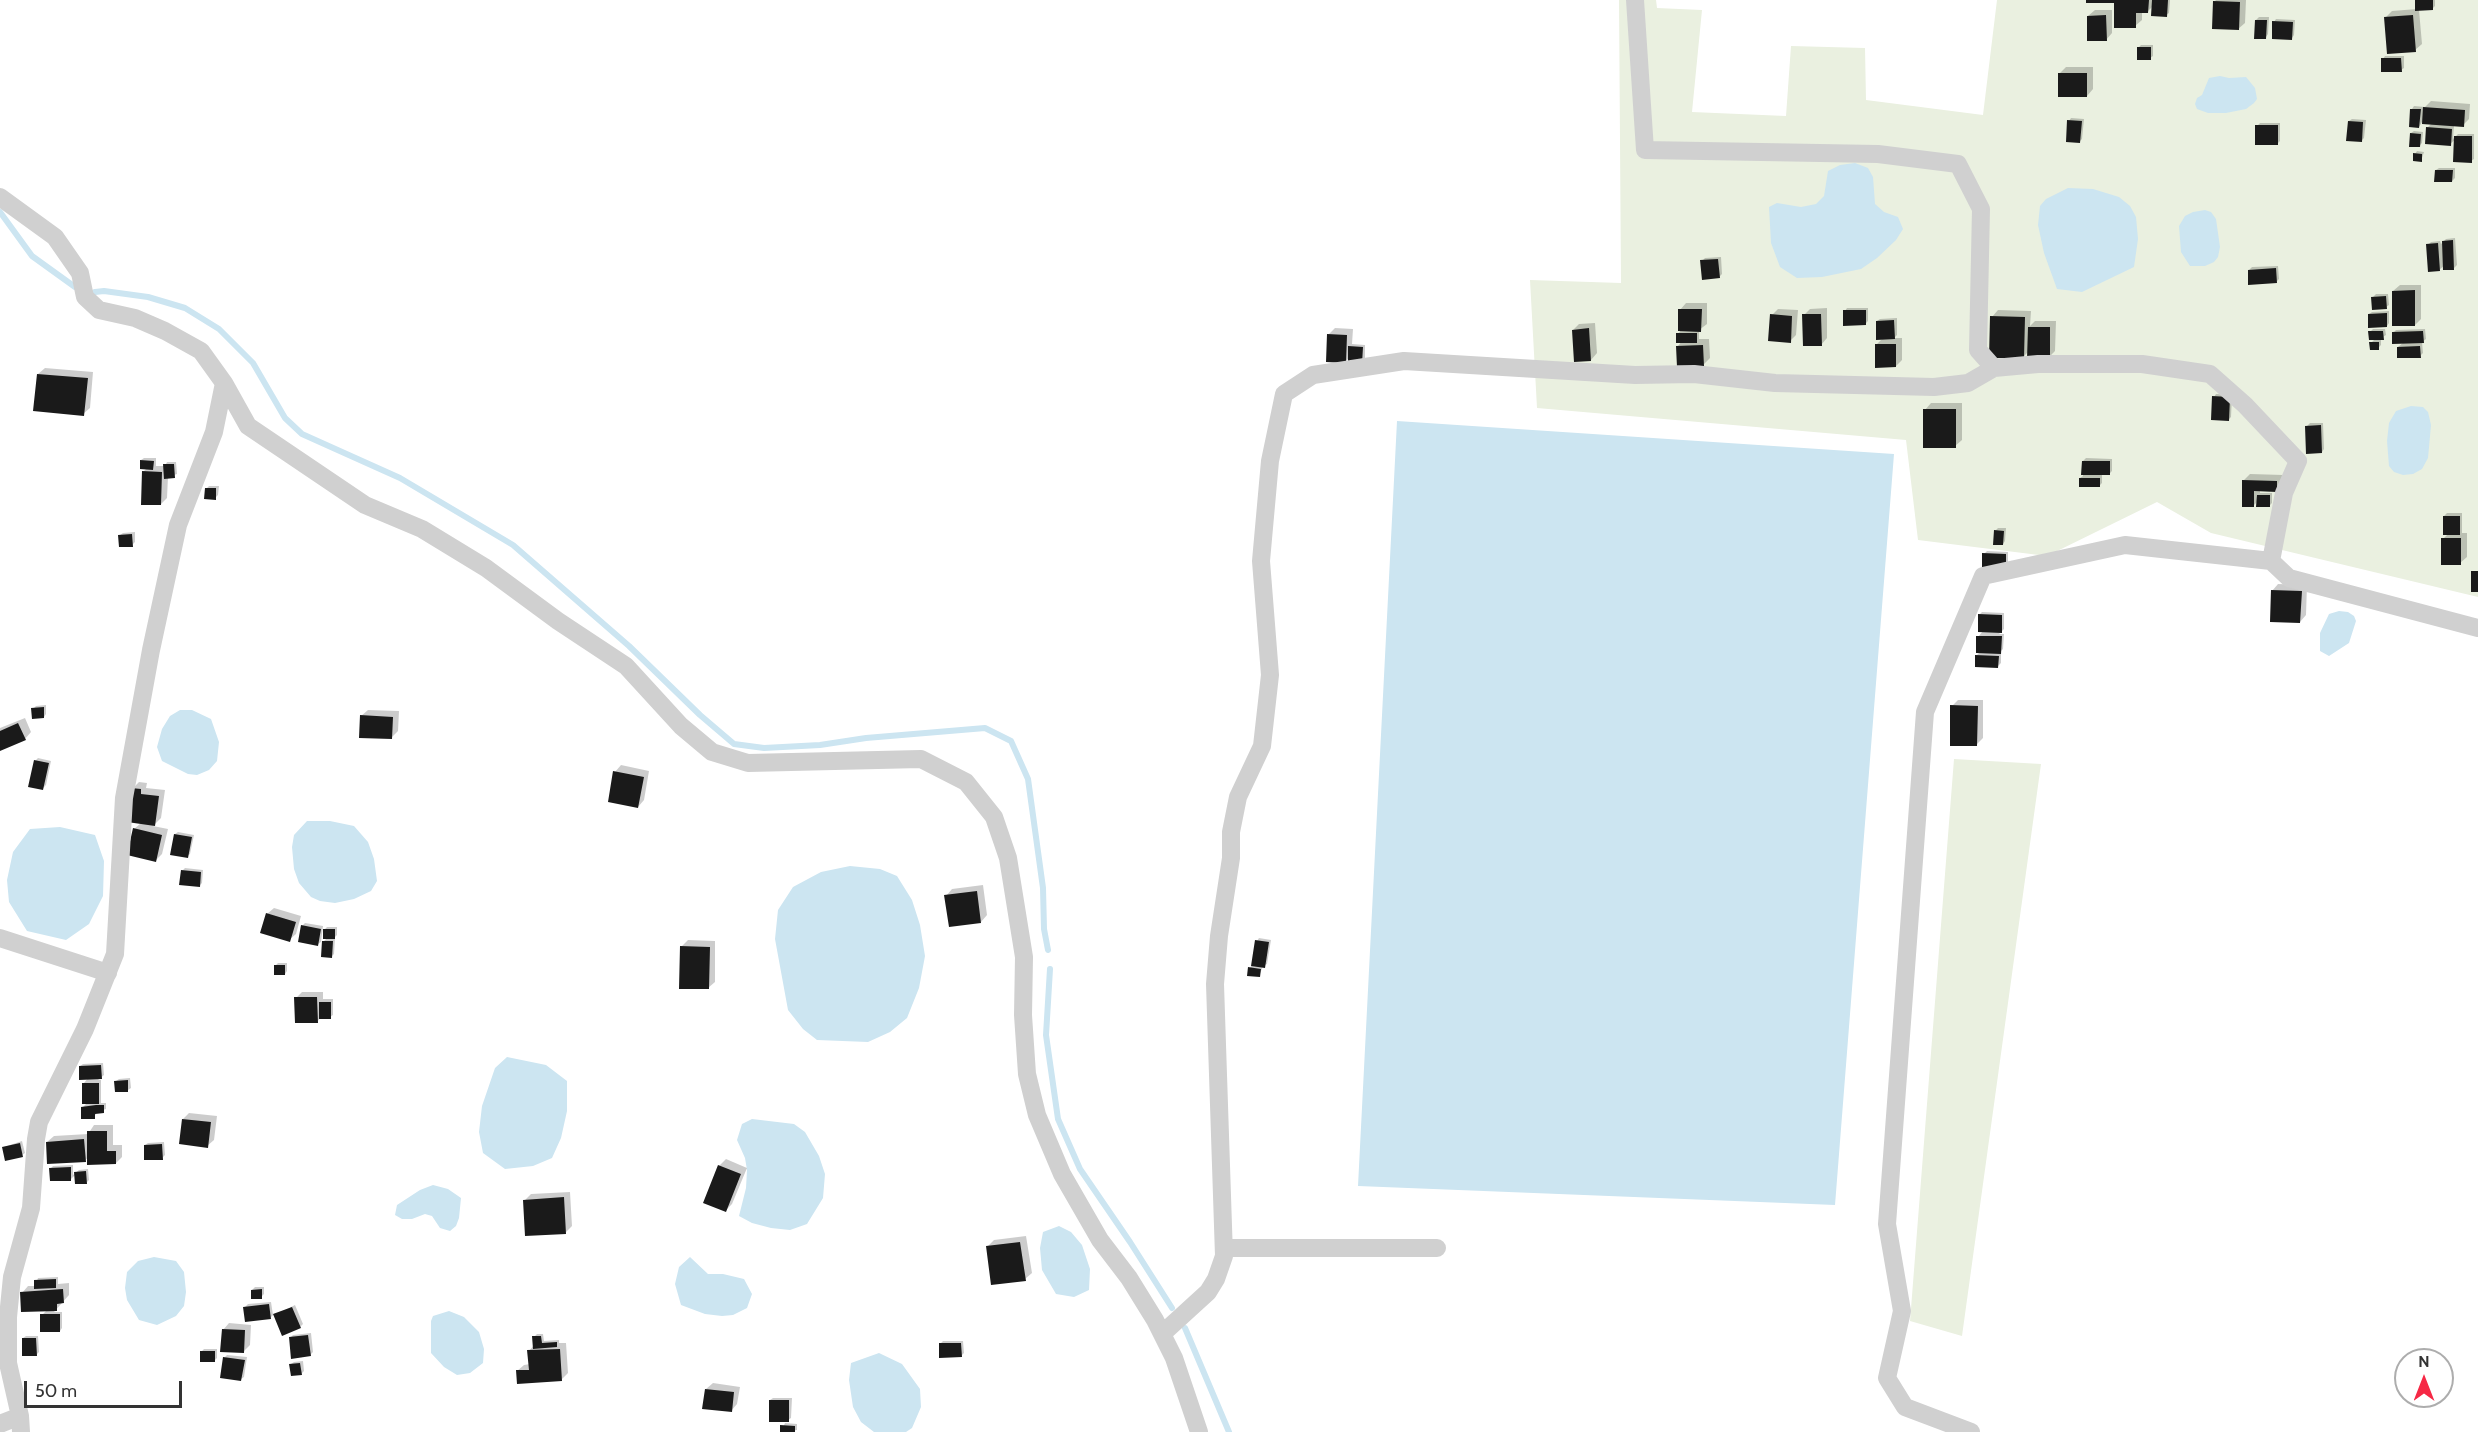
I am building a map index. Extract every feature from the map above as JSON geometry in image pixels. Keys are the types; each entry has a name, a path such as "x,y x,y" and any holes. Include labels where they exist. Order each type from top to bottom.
{"street":[{"path":"1635,0 1645,150 1878,154 1958,164 1981,209 1978,350 1994,368"},
{"path":"0,197 55,237 80,273 85,297 99,310 135,318 201,351 224,383 248,426 365,505 422,529 486,568 558,621 626,666 681,726 712,752 748,763 921,759 966,782 994,817 1008,858 1024,957 1023,1015 1027,1074 1037,1115 1062,1174 1078,1203 1100,1240 1129,1278 1162,1334 1174,1358 1199,1432"},
{"path":"1162,1334 1208,1292 1221,1267 1224,1248 1215,984 1219,936 1231,858 1233,821 1238,797 1262,746 1269,675 1261,561 1269,461 1284,394 1313,375 1404,361 1635,375 1694,374 1775,383 1934,387 1968,383 1994,368 2038,364 2142,364 2210,374 2245,405 2298,460 2284,494 2271,561"},
{"path":"0,1424 20,1424 8,1363 8,1317 12,1276 31,1208 39,1122 85,1029 115,954 124,798 151,650 178,525 214,432 224,383"},
{"path":"1971,1432 1905,1407 1887,1378 1902,1311 1887,1224 1925,712 1983,576 2125,545 2271,561 2289,578 2478,628"},
{"path":"0,938 108,973"},
{"path":"1224,1248 1437,1248"}],"green space":[{"path":"1619,0 1656,0 1657,8 1702,10 1692,112 1786,116 1791,46 1865,48 1866,100 1983,115 1997,0 2478,0 2478,597 2211,533 2157,502 2047,556 1918,540 1906,440 1537,408 1530,280 1621,283"},
{"path":"1954,759 2041,764 1962,1336 1910,1321"}],"water":[{"path":"2246,77 2255,88 2257,99 2246,109 2226,113 2208,113 2197,109 2195,104 2197,98 2202,95 2209,78"},
{"path":"1855,163 1868,168 1873,177 1875,204 1884,212 1898,217 1903,229 1896,240 1861,269 1822,277 1797,278 1780,267 1771,243 1769,207 1777,203 1801,207 1816,204 1824,196 1828,171 1840,165"},
{"path":"2068,188 2093,189 2119,197 2130,206 2136,217 2138,239 2134,267 2082,292 2057,289 2044,253 2038,225 2040,206 2046,199"},
{"path":"2205,210 2211,212 2216,219 2220,247 2218,257 2214,262 2205,266 2190,266 2181,252 2179,226 2185,216"},
{"path":"2411,406 2423,407 2428,412 2431,425 2428,458 2422,469 2413,474 2403,475 2394,472 2389,466 2387,441 2389,423 2396,411"},
{"path":"1397,421 1894,454 1835,1205 1358,1186"},
{"path":"2339,611 2348,612 2354,616 2356,621 2349,643 2329,656 2320,651 2320,633 2329,614"},
{"path":"180,710 192,710 211,719 219,742 217,761 209,770 197,775 188,774 162,761 157,747 162,729 170,716"},
{"path":"307,821 330,821 354,826 368,842 374,859 377,881 371,891 354,899 335,903 311,897 299,883 294,869 292,847 294,835"},
{"path":"60,827 95,835 104,861 103,896 89,924 66,940 27,931 9,902 7,880 13,852 30,829"},
{"path":"850,866 880,869 897,876 912,900 920,925 925,956 919,988 907,1018 890,1032 868,1042 817,1040 803,1029 788,1010 775,939 778,910 793,887 821,872"},
{"path":"507,1057 546,1065 567,1081 567,1111 561,1138 552,1158 533,1166 505,1169 483,1153 479,1132 482,1106 495,1068"},
{"path":"752,1119 794,1124 805,1132 819,1156 825,1174 823,1198 807,1224 790,1230 771,1228 752,1223 739,1216 746,1188 747,1170 745,1158 737,1140 742,1124"},
{"path":"433,1185 448,1189 461,1198 459,1218 456,1226 450,1231 440,1228 432,1216 425,1214 412,1219 402,1219 395,1215 397,1205 420,1190"},
{"path":"1059,1226 1071,1232 1082,1245 1090,1269 1089,1290 1074,1297 1056,1294 1042,1270 1040,1248 1043,1232"},
{"path":"154,1257 176,1261 184,1272 186,1292 184,1306 176,1316 157,1325 139,1320 127,1300 125,1288 127,1272 138,1261"},
{"path":"690,1257 708,1274 723,1274 744,1279 752,1294 747,1308 733,1315 722,1316 705,1314 681,1305 675,1284 679,1267"},
{"path":"449,1311 464,1317 479,1332 484,1349 483,1363 470,1373 457,1375 444,1367 431,1353 433,1316"},
{"path":"879,1353 902,1364 920,1389 921,1407 912,1428 906,1432 874,1432 861,1422 853,1407 849,1380 851,1363"}],"building":[{"path":"2086,0 2149,0 2148,13 2136,13 2136,28 2114,28 2114,3 2086,3"},
{"path":"2152,0 2168,0 2167,17 2151,16"},
{"path":"2415,0 2433,0 2433,10 2415,11"},
{"path":"2213,1 2240,2 2239,30 2212,29"},
{"path":"2106,15 2107,41 2087,41 2087,16"},
{"path":"2413,15 2416,52 2387,54 2384,17"},
{"path":"2255,20 2267,20 2266,39 2254,39"},
{"path":"2272,21 2293,22 2292,40 2272,39"},
{"path":"2137,47 2151,47 2151,60 2137,60"},
{"path":"2381,58 2401,58 2402,72 2381,72"},
{"path":"2058,73 2087,73 2087,97 2058,97"},
{"path":"2423,107 2465,110 2464,127 2422,124"},
{"path":"2410,109 2421,109 2419,128 2409,127"},
{"path":"2067,120 2082,121 2080,143 2066,142"},
{"path":"2348,121 2363,122 2362,142 2346,141"},
{"path":"2255,125 2278,125 2278,145 2255,145"},
{"path":"2426,127 2452,129 2451,146 2425,144"},
{"path":"2410,133 2421,134 2420,147 2409,147"},
{"path":"2454,136 2472,136 2472,163 2453,162"},
{"path":"2413,153 2422,154 2422,162 2413,161"},
{"path":"2435,170 2453,170 2452,182 2434,182"},
{"path":"2453,240 2454,270 2443,270 2442,241"},
{"path":"2438,243 2440,271 2428,272 2426,244"},
{"path":"1718,259 1720,278 1702,280 1700,260"},
{"path":"2276,268 2277,283 2248,285 2248,270"},
{"path":"2415,290 2415,326 2392,326 2392,291"},
{"path":"2386,296 2387,309 2372,310 2371,297"},
{"path":"1678,309 1702,309 1701,332 1678,331"},
{"path":"1843,310 1866,310 1866,325 1843,326"},
{"path":"2387,313 2387,327 2368,328 2368,314"},
{"path":"1770,314 1792,316 1791,343 1768,341"},
{"path":"1802,314 1821,314 1822,346 1803,346"},
{"path":"1990,316 2025,317 2024,358 1989,358"},
{"path":"1894,320 1895,339 1876,340 1876,321"},
{"path":"2028,327 2050,327 2050,359 2027,359"},
{"path":"1589,328 1591,361 1574,362 1572,330"},
{"path":"2368,331 2383,331 2384,340 2369,340"},
{"path":"2423,331 2424,343 2392,344 2392,332"},
{"path":"1676,333 1697,333 1697,343 1676,343"},
{"path":"1327,334 1347,335 1346,363 1326,362"},
{"path":"2369,342 2379,342 2379,350 2370,350"},
{"path":"1875,344 1896,344 1896,367 1875,368"},
{"path":"1703,345 1704,366 1677,367 1676,346"},
{"path":"1348,346 1363,347 1362,364 1348,364"},
{"path":"2420,346 2421,358 2397,358 2397,347"},
{"path":"37,374 88,378 84,416 33,411"},
{"path":"2212,396 2230,397 2229,421 2211,420"},
{"path":"1923,409 1956,409 1956,448 1923,448"},
{"path":"2321,425 2322,453 2306,454 2305,426"},
{"path":"140,460 154,461 153,470 140,469"},
{"path":"2082,461 2110,461 2110,475 2081,475"},
{"path":"163,464 174,464 175,478 164,479"},
{"path":"142,471 162,472 161,505 141,505"},
{"path":"2079,478 2100,478 2100,487 2079,487"},
{"path":"2242,480 2277,481 2277,492 2254,491 2254,507 2242,507"},
{"path":"205,488 216,488 216,500 204,499"},
{"path":"2257,495 2270,495 2270,507 2256,507"},
{"path":"2443,516 2460,516 2460,535 2443,535"},
{"path":"1994,530 2004,531 2003,545 1993,545"},
{"path":"132,534 133,547 119,547 118,535"},
{"path":"2441,538 2461,538 2461,565 2441,565"},
{"path":"1982,553 2006,554 2006,568 1982,568"},
{"path":"2471,571 2478,571 2478,592 2471,592"},
{"path":"2271,590 2302,591 2300,623 2270,622"},
{"path":"1978,614 2002,615 2002,633 1978,632"},
{"path":"1976,636 2002,636 2001,654 1976,653"},
{"path":"1975,655 1999,656 1998,668 1975,667"},
{"path":"1950,705 1978,706 1977,746 1950,746"},
{"path":"44,707 44,718 32,719 31,708"},
{"path":"360,715 393,717 392,739 359,738"},
{"path":"18,723 26,740 0,751 0,731"},
{"path":"34,760 49,763 43,790 28,787"},
{"path":"613,771 644,777 638,808 608,802"},
{"path":"131,788 141,789 141,794 159,796 155,826 127,822"},
{"path":"133,828 162,835 156,862 127,855"},
{"path":"174,834 192,837 188,858 170,855"},
{"path":"181,870 201,872 200,887 179,885"},
{"path":"977,891 981,923 949,927 944,895"},
{"path":"266,913 296,922 290,942 260,933"},
{"path":"301,925 321,929 318,946 298,942"},
{"path":"323,929 335,929 335,939 323,939"},
{"path":"1255,940 1269,942 1265,968 1251,966"},
{"path":"322,941 333,941 332,958 321,957"},
{"path":"680,946 710,947 709,989 679,989"},
{"path":"274,965 285,965 285,975 274,975"},
{"path":"1248,967 1261,969 1260,977 1247,976"},
{"path":"294,997 317,997 318,1023 295,1023"},
{"path":"319,1002 331,1002 331,1019 319,1019"},
{"path":"101,1065 102,1079 79,1080 79,1066"},
{"path":"128,1080 128,1092 115,1092 114,1081"},
{"path":"82,1083 99,1083 99,1104 82,1104"},
{"path":"104,1105 104,1113 95,1114 95,1119 81,1119 81,1107"},
{"path":"182,1119 211,1122 208,1148 179,1144"},
{"path":"87,1131 107,1131 107,1151 116,1151 116,1164 87,1165"},
{"path":"84,1139 86,1162 47,1164 46,1142"},
{"path":"20,1143 23,1157 5,1161 2,1147"},
{"path":"162,1144 163,1160 144,1160 144,1145"},
{"path":"718,1165 741,1174 726,1212 703,1203"},
{"path":"71,1167 71,1181 50,1181 49,1168"},
{"path":"86,1171 87,1184 75,1184 74,1172"},
{"path":"564,1197 566,1234 525,1236 523,1200"},
{"path":"1020,1242 1026,1281 991,1285 986,1246"},
{"path":"56,1279 56,1288 34,1289 34,1280"},
{"path":"63,1289 64,1303 57,1304 57,1311 21,1312 20,1292"},
{"path":"262,1289 262,1299 251,1299 251,1290"},
{"path":"269,1304 271,1319 245,1322 243,1307"},
{"path":"292,1307 301,1328 282,1336 273,1314"},
{"path":"40,1314 60,1314 60,1332 40,1332"},
{"path":"222,1329 245,1330 244,1353 220,1352"},
{"path":"308,1335 311,1356 291,1359 289,1337"},
{"path":"532,1336 541,1336 542,1343 557,1342 557,1347 533,1349"},
{"path":"22,1338 36,1338 37,1356 22,1356"},
{"path":"939,1343 961,1343 962,1357 939,1358"},
{"path":"560,1349 562,1381 517,1384 516,1370 529,1370 527,1350"},
{"path":"200,1351 215,1351 215,1362 200,1362"},
{"path":"223,1357 245,1360 241,1381 220,1378"},
{"path":"300,1363 302,1375 291,1376 289,1364"},
{"path":"705,1389 734,1392 732,1412 702,1409"},
{"path":"769,1400 789,1400 789,1422 769,1422"},
{"path":"780,1425 795,1426 795,1432 780,1432"}],"waterway":[{"path":"0,212 32,256 75,287"},
{"path":"95,292 104,291 148,297 185,308 219,329 253,363 285,418 302,434 400,478 513,545 629,646 700,715 734,744 764,748 820,745 866,738 985,728 1011,741 1028,779 1043,888 1044,929 1048,950"},
{"path":"1050,969 1046,1035 1058,1119 1080,1169 1172,1308"},
{"path":"1185,1328 1229,1432"}]}
